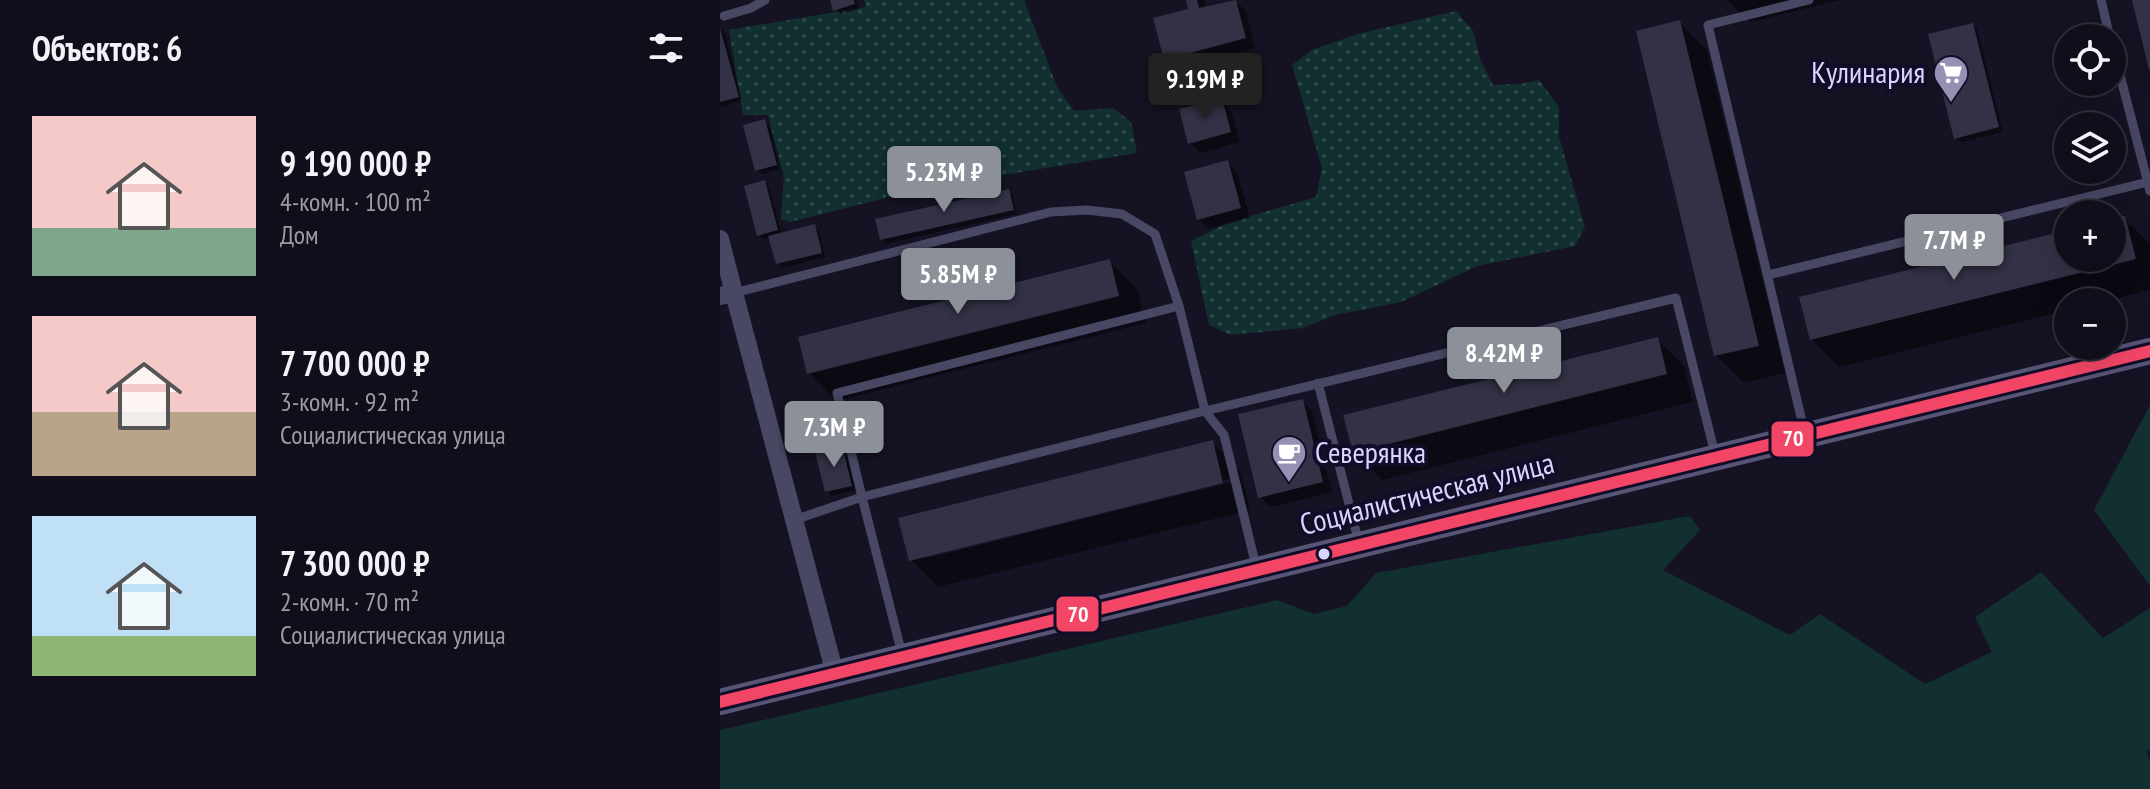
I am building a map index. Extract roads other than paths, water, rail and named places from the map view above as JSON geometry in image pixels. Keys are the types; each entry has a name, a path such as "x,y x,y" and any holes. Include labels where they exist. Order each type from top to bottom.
{"main road":[{"name":"Социалистическая улица","path":"720,702 2150,351"}],"street":[{"path":"720,239 727,295 794,520 835,674"}],"lane":[{"path":"724,16 765,0"},
{"path":"1805,434 1708,25 1809,0"},
{"path":"2101,0 2107,24"},
{"path":"1768,275 2149,187 2125,96"},
{"path":"727,295 1051,212 1087,210 1122,214 1155,234 1179,306 1205,411 1224,435 1257,569"},
{"path":"794,520 862,497 1318,383 1676,298 1715,456"},
{"path":"903,657 837,393 1179,306"},
{"path":"1318,383 1359,544"}],"place":[{"name":"Кулинария","path":"1951,104"},
{"name":"Северянка","path":"1289,484"}]}
